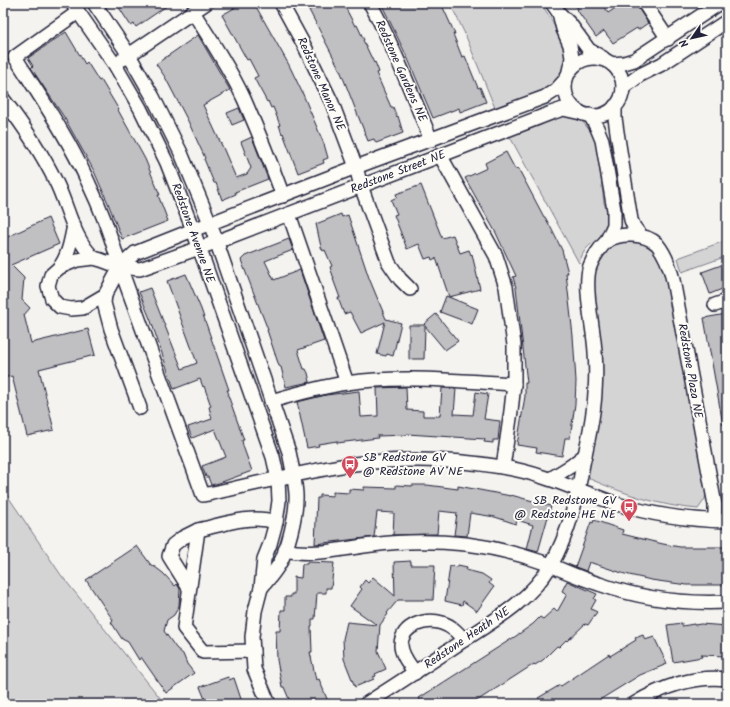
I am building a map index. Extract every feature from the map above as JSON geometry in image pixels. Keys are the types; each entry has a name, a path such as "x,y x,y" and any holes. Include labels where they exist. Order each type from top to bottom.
{"street":[{"name":"Redstone Avenue NE","path":"94,3 129,55 153,97 181,153 210,223 289,452 294,475 296,496 293,522 289,541 279,565 261,588"},
{"path":"115,65 206,3"},
{"name":"Redstone Manor NE","path":"281,3 305,47 332,103 389,263 400,279 410,289"},
{"name":"Redstone Gardens NE","path":"370,3 398,60 431,140"},
{"path":"644,3 668,39"},
{"path":"567,76 576,64 584,59 594,57 624,63 634,60 668,39 720,3"},
{"name":"Redstone Avenue NE","path":"75,7 115,65 140,108 167,163 200,248 273,458 278,479 279,501 276,522 264,559 261,588"},
{"path":"75,7 15,57 67,141 89,183 108,229 120,267 203,496 294,475 354,464 407,460 457,462 503,467 550,479 644,512 673,517 721,520"},
{"path":"555,8 570,24 589,50 608,61 618,71 622,79 623,88 621,98 615,106 608,112 599,115 585,114"},
{"path":"555,8 570,46 572,58 565,90 573,107 585,114 597,128 602,140 614,210 614,225 606,242 590,266 588,276 588,290 595,352 595,400 592,429 578,489"},
{"path":"194,12 219,52 243,98 283,196"},
{"path":"623,88 640,75 662,64 727,21"},
{"name":"Redstone Street NE","path":"120,267 135,254 210,223 545,97 556,90 567,76"},
{"path":"3,99 38,151 56,182 86,251 94,258 120,267"},
{"path":"615,106 614,118 631,216 634,227 640,235"},
{"name":"Redstone Street NE","path":"120,267 140,269 200,248 563,109 585,114"},
{"path":"440,155 496,256 506,286 514,345 514,384 503,467"},
{"path":"289,214 347,383"},
{"path":"74,225 66,259 51,275 48,286 52,299 60,307 71,309 83,308 105,295"},
{"path":"606,242 620,237 640,235"},
{"name":"Redstone Plaza NE","path":"640,235 650,239 656,244 664,253 669,263 715,505 721,520"},
{"path":"60,266 77,260 94,258"},
{"path":"120,267 105,295 104,303 111,329 140,408"},
{"path":"83,308 98,315 111,329"},
{"path":"271,401 347,383 411,378 514,384"},
{"path":"550,479 585,455"},
{"name":"Redstone Heath NE","path":"366,704 510,610 536,586 550,565 566,535 578,489"},
{"path":"189,588 169,556 172,545 198,530 242,519 260,518 276,522"},
{"path":"198,530 184,628 203,652 253,651"},
{"path":"285,550 304,553 391,543 430,542 466,544 505,552 550,565 600,585 627,592 682,600 727,602"},
{"path":"261,588 255,611 252,637 254,668 269,704"},
{"path":"415,673 406,660 401,645 404,633 413,625 427,621 442,623 456,630 464,640"},
{"path":"634,704 646,696 671,686 697,679 727,679"}],"shaded area":[{"path":"450,3 541,3 563,43 566,52 565,67 561,76 555,83 539,93 495,108 465,34"},
{"path":"557,115 576,117 582,121 592,133 597,146 604,203 610,219 606,233 587,248 579,263 510,137 541,125"},
{"path":"727,240 727,256 682,272 678,258"},
{"path":"623,241 639,242 650,247 666,269 706,492 705,499 698,509 656,502 616,490 590,479 587,471 602,383 602,365 592,278 593,271 598,260 606,250"},
{"path":"3,489 61,575 165,704 3,704"}],"building":[{"path":"116,3 171,3 136,27 134,24 131,26"},
{"path":"243,3 254,3 289,65 324,144 328,158 323,160 324,163 298,173 273,107 271,108 268,101 267,102 254,78 258,76 249,59 247,60 222,15"},
{"path":"309,3 343,3 355,26 357,25 374,63 375,62 379,72 376,73 391,107 393,107 397,117 398,116 403,133 376,143 374,139 368,141 340,70 309,10 313,8"},
{"path":"381,3 441,3 455,34 453,34 462,57 465,56 478,88 480,87 486,102 460,112 459,108 433,118 408,59"},
{"path":"574,3 601,3 608,13 623,3 635,3 648,23 613,43 604,31 596,37 577,10 578,9"},
{"path":"66,32 85,64 87,62 99,81 101,80 119,110 145,159 160,195 158,195 168,221 122,239 93,169 64,117 31,68 33,66 28,58"},
{"path":"198,35 230,90 203,105 236,178 247,174 251,168 241,142 252,137 268,179 235,192 236,194 222,200 216,183 214,183 204,159 205,158 188,121 165,77 156,64"},
{"path":"239,108 244,120 232,125 227,113"},
{"path":"506,152 515,169 518,168 551,228 562,250 568,273 566,273 576,381 575,404 570,438 565,438 562,456 536,452 537,448 517,445 525,396 525,383 527,383 516,288 513,277 516,276 496,233 465,178 487,168 485,163"},
{"path":"421,185 442,238 453,235 460,253 469,250 471,255 472,254 480,289 449,297 436,258 432,260 431,257 425,259 419,244 407,249 394,215 397,214 391,200 397,197 396,194"},
{"path":"341,214 342,217 348,215 369,278 386,319 401,323 393,356 387,354 386,356 377,354 385,322 361,333 350,312 344,314 338,298 340,298 330,267 332,266 325,250 323,251 321,247 316,224"},
{"path":"48,218 59,244 11,265 24,278 22,300 30,308 24,315 31,343 88,329 95,355 39,369 54,430 27,436 12,376 3,378 3,239"},
{"path":"289,239 293,250 265,261 274,280 300,270 324,341 298,350 304,369 306,369 308,373 310,382 286,387 281,367 279,366 268,330 241,260 245,256"},
{"path":"727,263 727,287 710,294 702,272"},
{"path":"186,274 201,309 229,390 227,390 228,395 244,440 242,440 243,446 252,471 211,485 202,466 226,457 215,429 192,438 188,427 212,419 209,407 211,406 204,386 203,387 200,379 174,389 151,321 139,292 150,288 182,369 197,363 167,281"},
{"path":"446,296 478,309 472,324 440,312"},
{"path":"436,314 458,341 445,350 425,326 424,359 409,359 409,325 425,325 424,324"},
{"path":"726,314 727,424 723,425 704,318"},
{"path":"406,387 407,410 423,411 423,416 440,416 442,388 456,389 454,414 473,415 476,392 488,394 484,419 500,421 498,440 493,440 493,443 484,442 485,439 407,434 377,436 378,438 337,443 337,441 318,444 319,446 307,448 297,402 326,395 359,391 361,417 378,416 377,388"},
{"path":"396,485 427,485 458,489 458,486 511,495 551,506 538,552 527,549 533,525 517,520 516,524 495,517 470,513 467,536 454,535 457,513 439,511 437,534 393,535 394,513 377,512 374,537 315,544 317,498 320,498 320,495 333,496 333,492 349,493 349,489 364,490 364,487 396,488"},
{"path":"594,520 623,530 622,534 663,544 680,547 727,547 727,585 687,585 651,580 625,574 589,562 586,571 575,567 591,522 593,523"},
{"path":"137,546 151,565 163,573 175,586 177,584 180,589 179,606 174,615 167,620 164,631 176,648 183,654 187,664 194,673 166,693 141,657 139,660 128,642 122,639 111,622 113,620 86,580"},
{"path":"411,561 411,565 435,565 433,600 398,600 387,613 388,614 380,625 378,651 386,669 375,674 376,676 373,677 374,679 355,687 344,659 343,639 347,622 377,625 350,606 362,589 360,587 365,580 368,583 373,577 395,596 394,562"},
{"path":"307,562 334,563 331,588 326,588 326,593 317,593 315,619 312,619 311,626 312,652 310,652 316,680 319,679 329,704 291,704 284,687 282,687 277,660 276,631 280,631 281,610 285,610 285,597 291,597 291,594 294,594 294,577 301,578 302,564 307,564"},
{"path":"458,565 467,567 466,570 482,574 491,580 489,583 494,587 477,611 463,601 462,605 445,601 450,566 458,567"},
{"path":"567,581 597,594 594,599 596,600 591,609 597,612 588,625 585,624 567,641 566,640 559,647 557,646 543,660 535,665 534,664 472,704 422,704 419,698 516,636 540,617 543,619 554,609 557,612 567,594 562,591"},
{"path":"682,623 682,626 701,624 727,626 727,656 701,655 702,657 673,662 667,625"},
{"path":"643,635 645,640 654,637 667,664 640,675 593,704 542,704 538,698 560,685 561,686 609,654 610,656 636,640 635,638"},
{"path":"228,677 229,680 234,678 242,702 238,704 207,704 200,687"}],"place":[{"name":"SB Redstone GV @ Redstone AV NE","path":"350,479"},
{"name":"SB Redstone GV @ Redstone HE NE","path":"629,522"}]}
